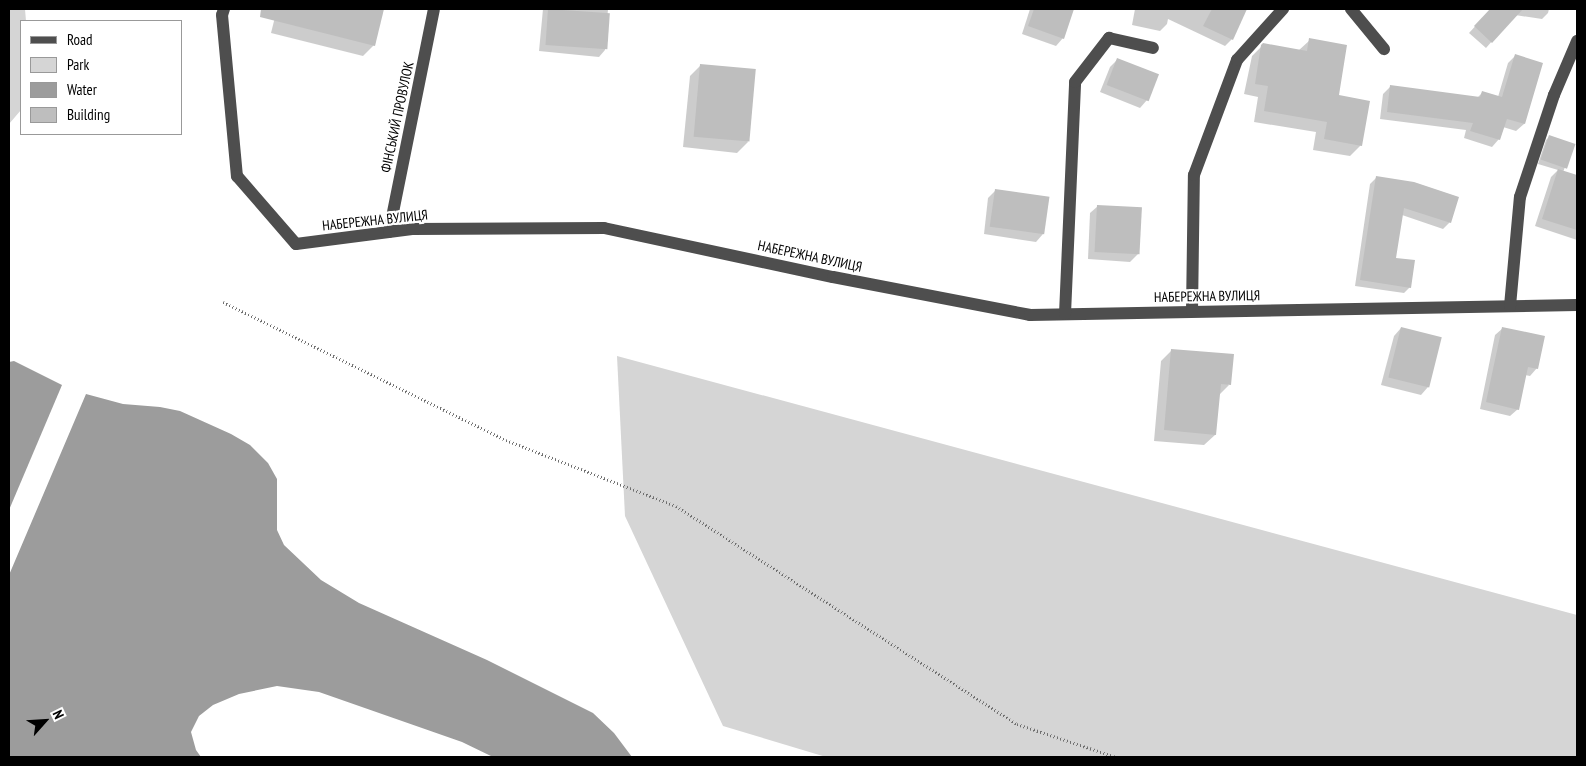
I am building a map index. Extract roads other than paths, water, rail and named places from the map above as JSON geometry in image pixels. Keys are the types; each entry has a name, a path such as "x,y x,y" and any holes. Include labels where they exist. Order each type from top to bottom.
{"street":[{"name":"НАБЕРЕЖНА ВУЛИЦЯ","path":"224,9 222,15 237,176 296,244 412,229 604,228 833,277 1021,313 1065,314 1577,305"},
{"name":"ФІНСЬКИЙ ПРОВУЛОК","path":"389,232 434,9"},
{"path":"1192,311 1194,175 1237,60 1283,9"},
{"path":"1352,9 1384,49"},
{"path":"1065,314 1075,82 1109,38 1153,48"},
{"path":"1510,306 1520,197 1554,95 1577,41"}],"water":[{"path":"14,361 62,385 9,510 9,362"},
{"path":"86,394 123,404 160,407 180,411 231,434 250,445 268,463 277,479 277,530 284,545 321,580 359,603 487,660 593,713 614,733 632,757 493,757 462,742 319,692 277,686 239,694 213,705 199,716 191,732 196,750 201,757 9,757 9,575"}]}
